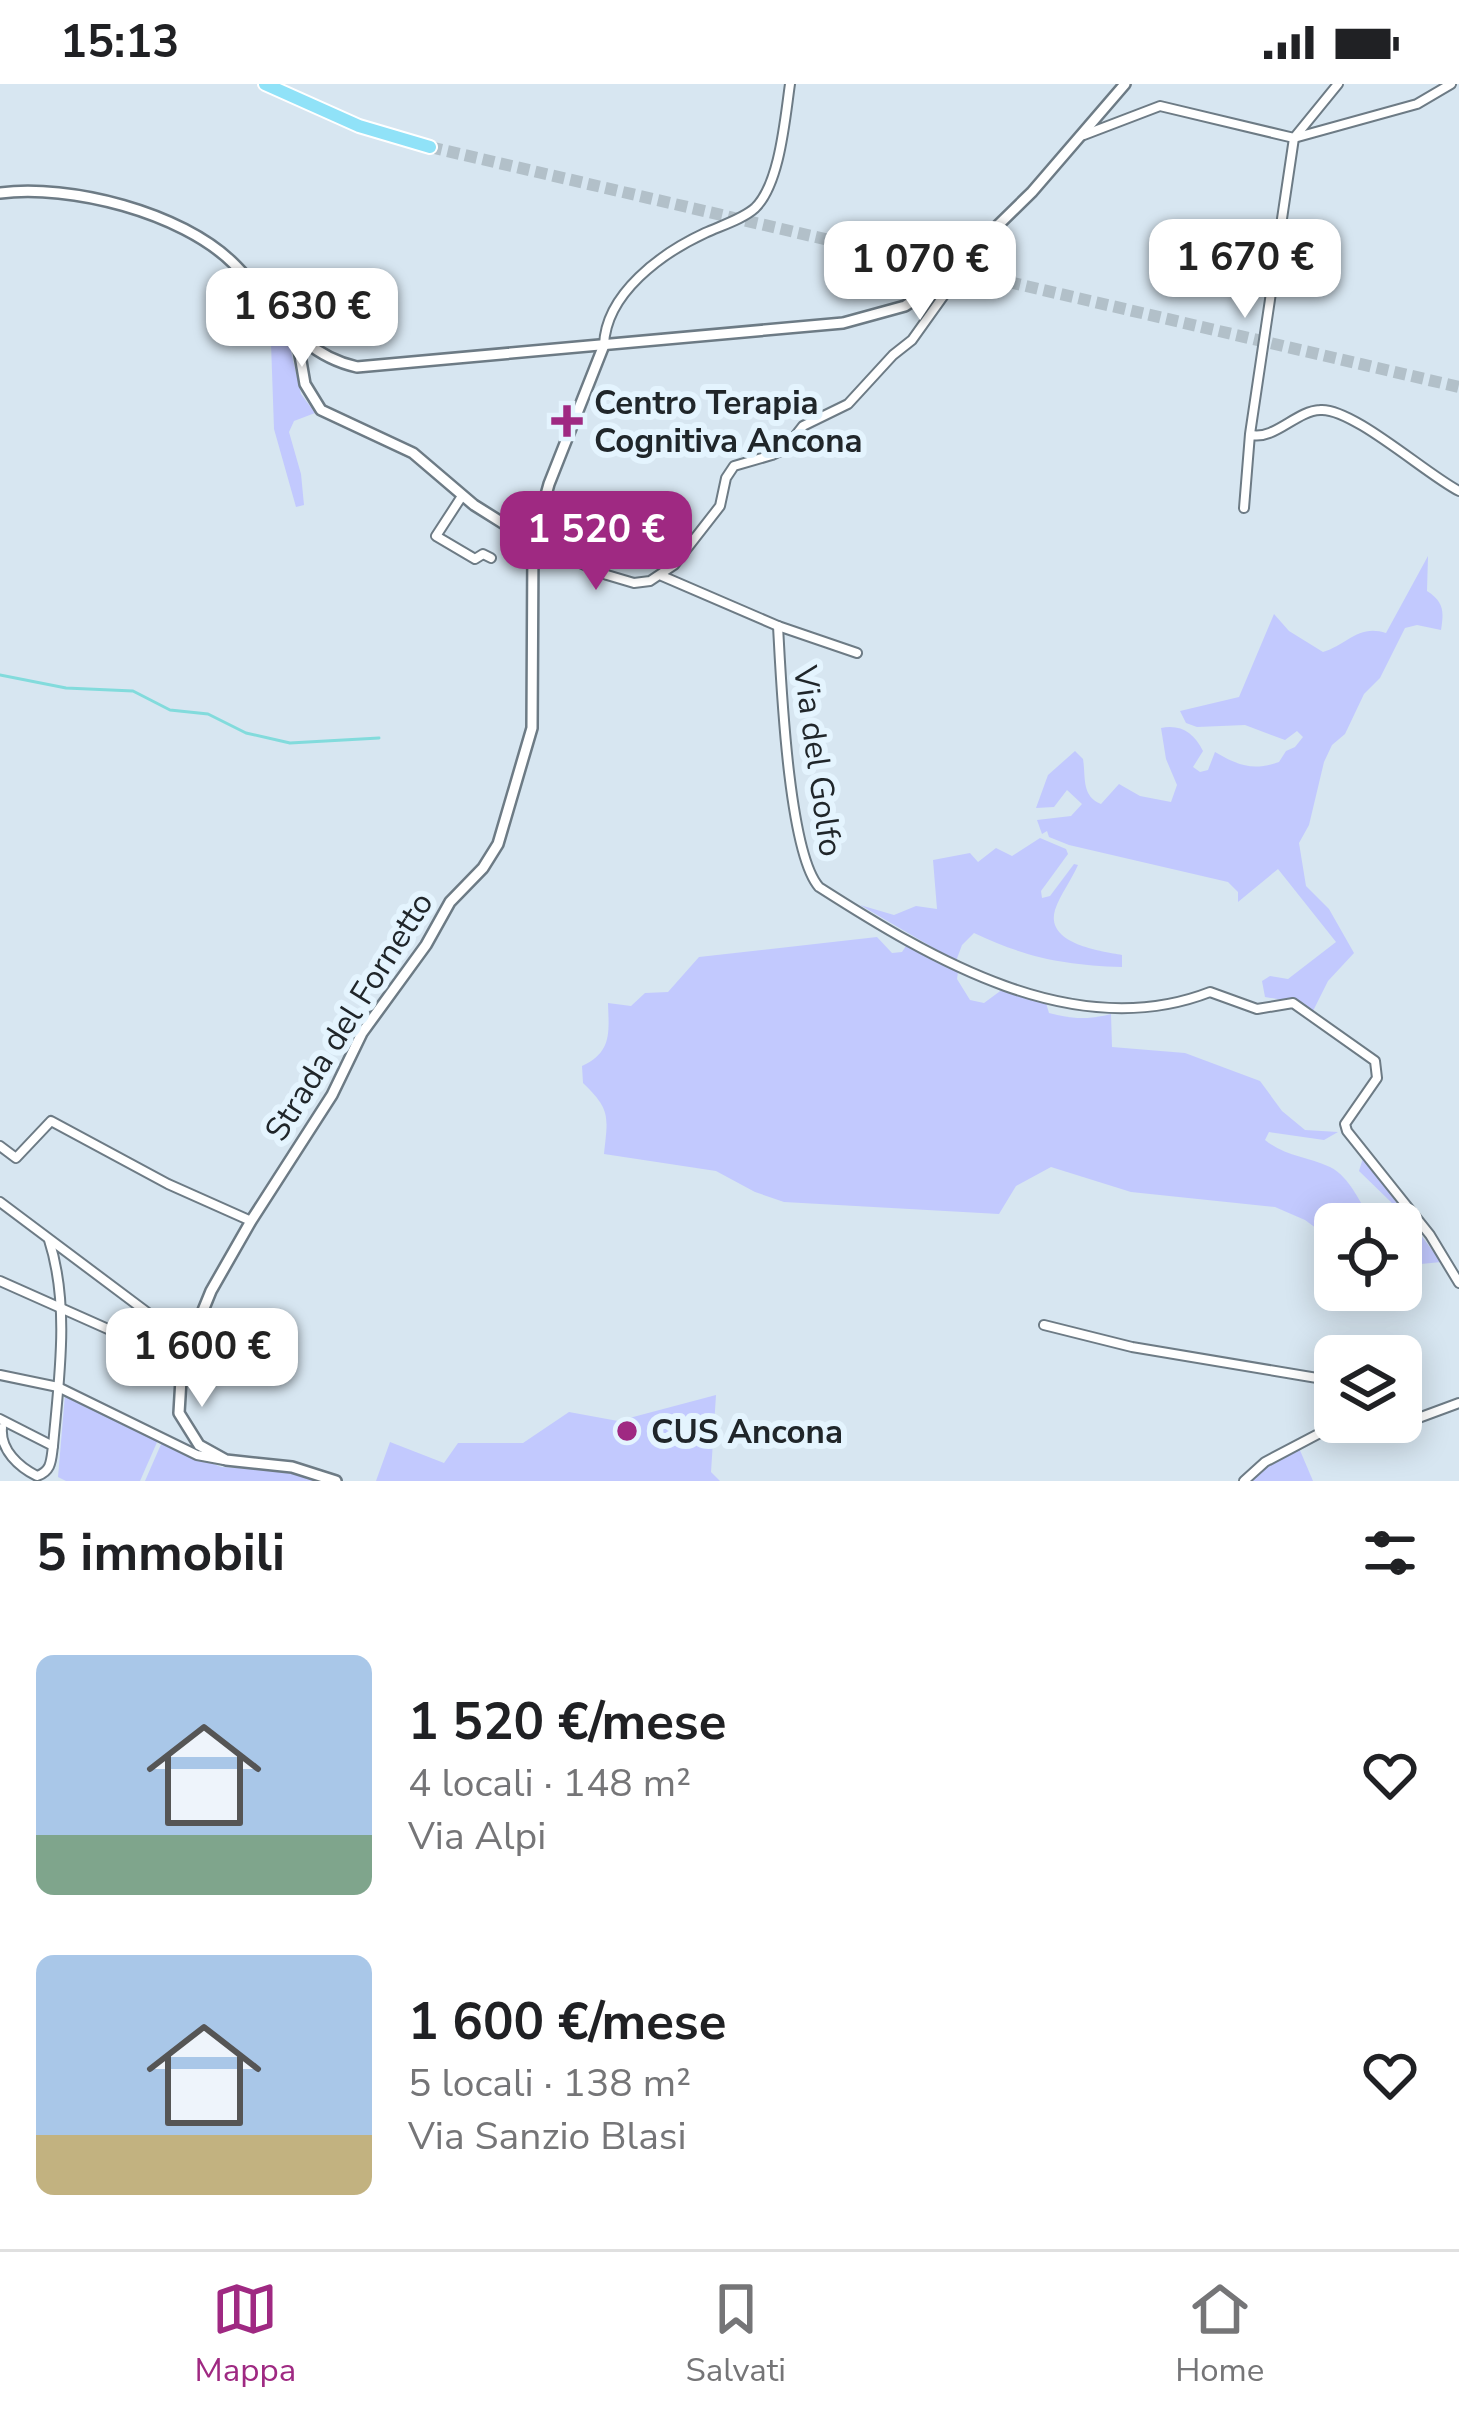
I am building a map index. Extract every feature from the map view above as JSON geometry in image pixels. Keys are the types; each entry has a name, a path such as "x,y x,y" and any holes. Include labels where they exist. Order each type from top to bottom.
{"highway":[{"path":"265,84 326,113 430,147"}],"street":[{"path":"604,345 609,319 633,284 675,247 754,209 779,154 790,84"},
{"path":"0,194 32,189 70,193 134,211 198,237 230,259 297,338 335,362 357,367 604,345 867,319 922,296 979,246 1125,84"},
{"path":"1244,508 1250,434 1294,139 1338,84"},
{"path":"1084,134 1160,106 1294,139 1417,104 1450,84"},
{"path":"662,576 720,506 734,466 772,455 802,426 848,404 912,340 979,246"},
{"path":"297,338 305,384 314,404 404,447 462,496 533,542"},
{"name":"Strada del Fornetto","path":"182,1362 197,1319 251,1221 332,1095 362,1033 426,946 450,902 498,844 532,728 533,542 549,484 604,345"},
{"path":"1250,434 1259,437 1309,412 1334,411 1459,491"},
{"path":"462,496 436,536 475,559 483,554 491,558"},
{"name":"Via del Golfo","path":"533,542 634,583 662,576 778,626 857,653"},
{"name":"Via del Golfo","path":"778,626 783,721 796,811 806,867 819,887 964,970 1064,1003 1094,1008 1182,1003 1210,992 1257,1009 1293,1003 1375,1061 1377,1078 1346,1124 1347,1132 1430,1235 1459,1282"},
{"path":"0,1146 16,1158 51,1121 168,1184 251,1221"},
{"path":"0,1202 148,1313 140,1344"},
{"path":"48,1238 59,1277 58,1387 53,1447 50,1467 37,1476 23,1470 0,1438 1,1424 53,1447"},
{"path":"0,1281 182,1362 178,1398 184,1426 199,1445 226,1460"},
{"path":"1044,1325 1132,1347 1314,1377"},
{"path":"0,1375 58,1387 197,1455 292,1466 336,1481"},
{"path":"1422,1415 1459,1403"},
{"path":"1244,1481 1265,1462 1314,1436"}],"shaded area":[{"path":"266,314 289,343 301,394 315,413 294,421 289,432 304,505 296,507 274,429 271,343 258,325"},
{"path":"1428,556 1427,591 1442,608 1441,630 1417,625 1405,628 1380,678 1364,694 1345,734 1332,745 1309,825 1299,843 1306,886 1329,909 1354,953 1328,981 1312,1013 1296,1002 1265,997 1262,981 1270,976 1288,979 1336,942 1278,869 1238,902 1238,892 1228,882 1069,845 1049,837 1047,831 1042,834 1037,820 1071,816 1082,804 1067,790 1054,807 1036,808 1048,775 1075,751 1083,759 1087,791 1101,804 1119,784 1140,796 1171,802 1177,785 1161,728 1181,729 1195,739 1203,751 1193,767 1200,772 1208,770 1215,752 1246,766 1279,762 1303,737 1297,731 1285,740 1245,725 1197,727 1186,723 1180,711 1239,697 1274,614 1289,631 1323,652 1360,633 1386,633"},
{"path":"1040,838 1068,854 1041,891 1042,898 1050,896 1074,864 1078,865 1055,910 1058,931 1076,944 1122,955 1122,967 1046,959 974,933 962,945 956,961 860,905 894,915 916,906 937,909 933,860 970,853 978,862 996,848 1012,856"},
{"path":"877,937 892,953 902,952 908,943 958,972 957,979 970,1000 984,1003 1003,989 1046,1003 1049,1013 1057,1015 1111,1014 1112,1047 1185,1053 1260,1081 1282,1111 1305,1130 1338,1132 1324,1140 1269,1132 1265,1140 1337,1172 1361,1203 1314,1203 1314,1227 1275,1207 1131,1192 1051,1167 1016,1186 999,1214 784,1202 716,1171 604,1154 606,1114 583,1083 582,1066 604,1048 608,1003 631,1006 645,993 668,992 699,957"},
{"path":"1363,1158 1397,1203 1392,1203 1359,1171"},
{"path":"1422,1237 1441,1262 1422,1264"},
{"path":"65,1395 158,1440 140,1481 66,1481 58,1477"},
{"name":"CUS Ancona","path":"716,1395 711,1472 720,1481 376,1481 390,1442 444,1463 458,1443 523,1443 569,1412 618,1421"},
{"path":"162,1442 221,1467 281,1471 319,1481 145,1481"},
{"path":"1299,1448 1313,1481 1248,1481 1265,1465"}],"waterway":[{"path":"0,675 66,688 133,691 170,710 208,714 246,733 290,743 379,738"}],"tunnel":[{"path":"430,147 1459,387"}],"place":[{"name":"Centro Terapia Cognitiva Ancona","path":"567,421"},
{"name":"CUS Ancona","path":"627,1431"}]}
